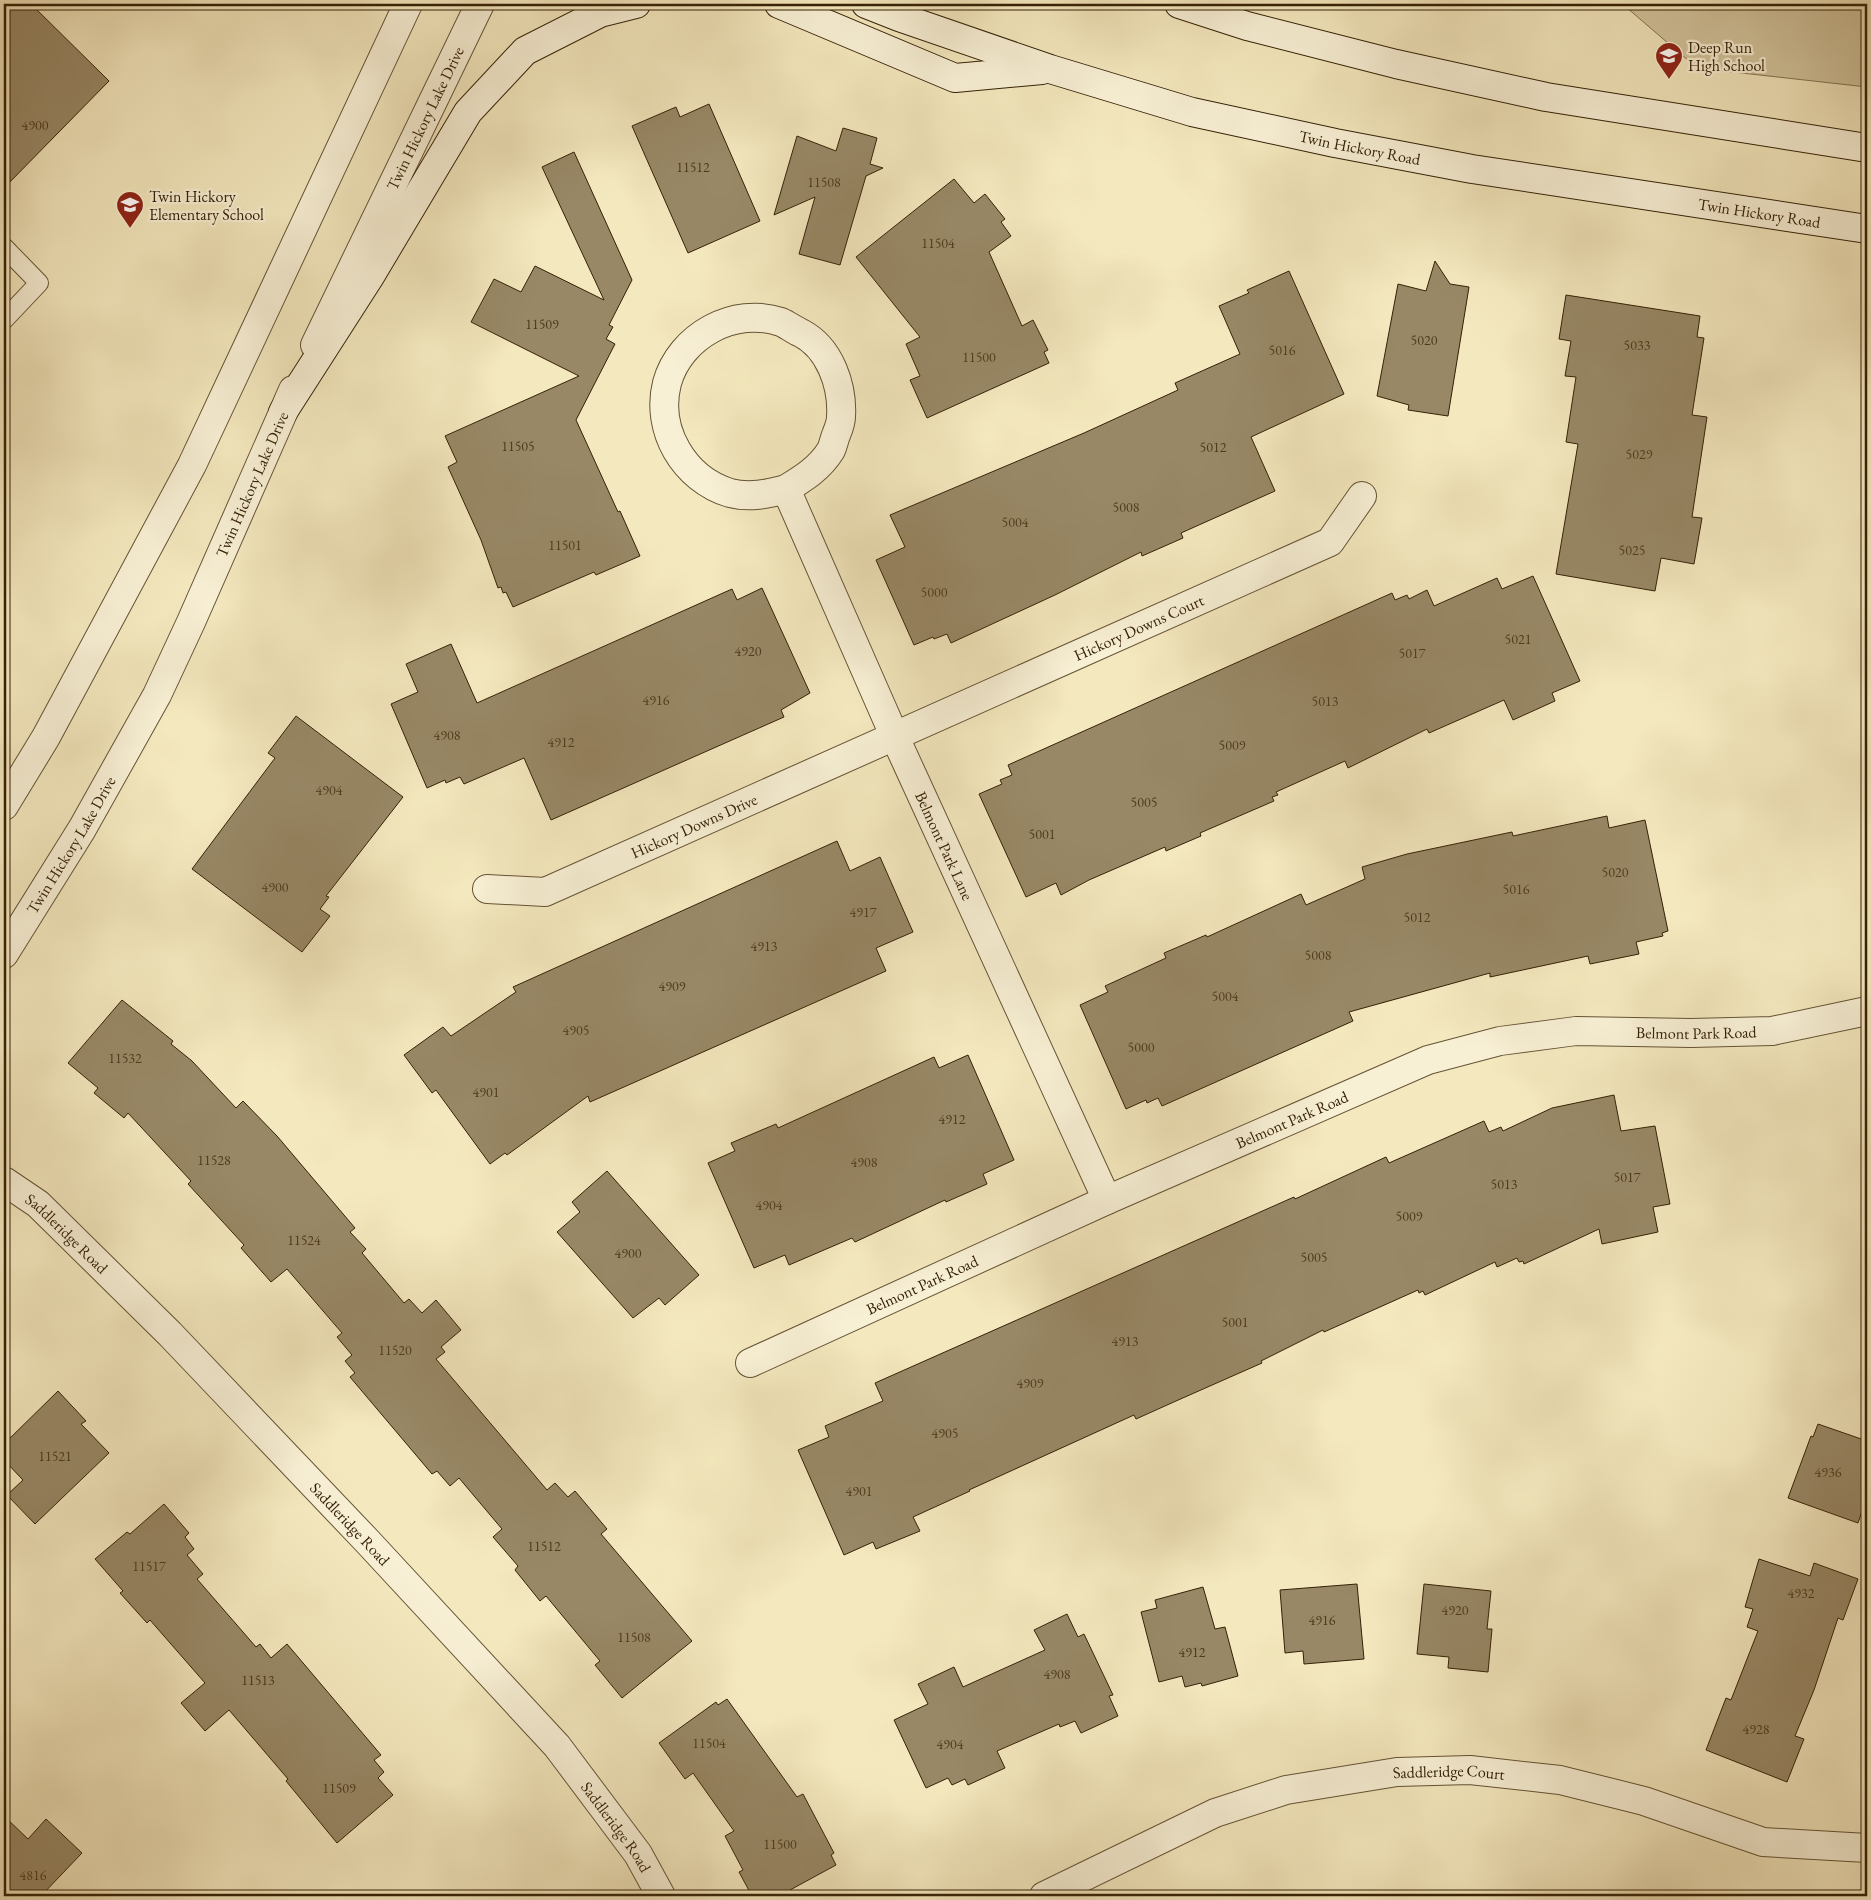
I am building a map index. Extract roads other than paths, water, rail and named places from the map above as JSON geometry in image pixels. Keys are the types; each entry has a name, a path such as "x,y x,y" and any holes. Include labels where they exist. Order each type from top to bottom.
{"street":[{"path":"4,806 46,737 192,465 408,4"},
{"name":"Twin Hickory Lake Drive","path":"4,954 82,829 157,695 283,412 480,4"},
{"path":"283,412 369,278 468,112 525,50 600,13 636,4"},
{"path":"779,4 955,78 1050,69"},
{"name":"Twin Hickory Road","path":"866,4 1050,69 1192,112 1472,169 1867,229"},
{"path":"1179,4 1247,26 1396,64 1546,97 1867,148"},
{"path":"750,318 780,322 808,337 828,360 840,388 841,419 832,449 813,473 786,489 760,496 731,493 705,481 684,463 670,439 664,411 667,383 679,358 698,337 722,323 750,318"},
{"name":"Belmont Park Lane","path":"786,489 894,735 1107,1200"},
{"name":"Hickory Downs Court","path":"894,735 1330,542 1362,496"},
{"name":"Hickory Downs Drive","path":"487,889 546,892 894,735"},
{"name":"Belmont Park Road","path":"750,1363 1107,1200 1428,1060 1500,1040 1576,1031 1691,1033 1772,1031 1867,1011"},
{"name":"Saddleridge Road","path":"4,1181 38,1204 170,1334 368,1542 557,1746 638,1854 661,1896"},
{"name":"Saddleridge Court","path":"1044,1896 1215,1813 1286,1790 1396,1772 1470,1770 1560,1780 1644,1801 1763,1842 1867,1848"}],"lane":[{"path":"4,247 39,283 4,320"}],"place":[{"name":"Deep Run High School","path":"1669,80"},
{"name":"Twin Hickory Elementary School","path":"130,229"}]}
